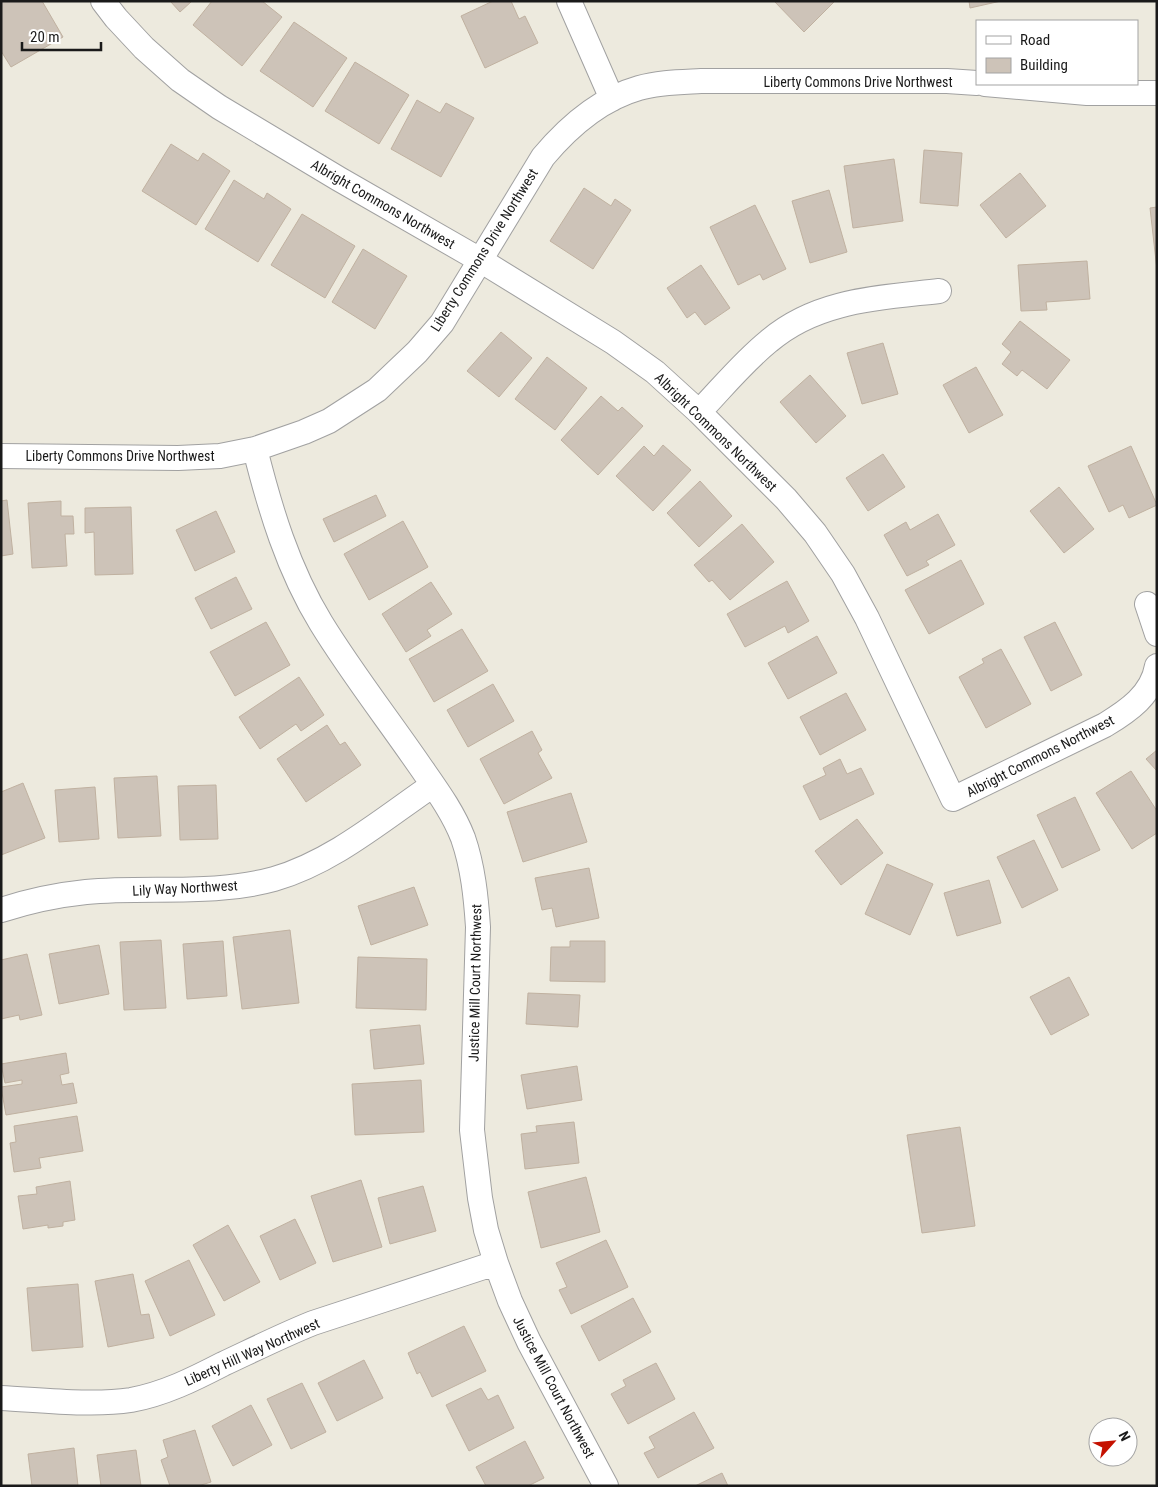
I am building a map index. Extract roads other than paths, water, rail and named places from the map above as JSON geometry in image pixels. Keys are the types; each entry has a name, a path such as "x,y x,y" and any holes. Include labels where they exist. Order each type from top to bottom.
{"street":[{"name":"Albright Commons Northwest","path":"103,1 144,48 180,80 219,107 338,179 480,260 613,342 655,372 699,412 786,499 815,533 843,574 868,618 953,799 1105,725 1128,711 1142,696 1155,677 1157,666"},
{"path":"569,1 612,99"},
{"name":"Liberty Commons Drive Northwest","path":"1,456 178,458 220,456 255,449 329,421 377,390 418,352 442,323 543,157 575,123 594,109 639,88 671,82 947,81 976,83"},
{"path":"996,85 1087,93 1157,93"},
{"path":"699,412 769,341 790,326 812,314 864,299 939,291"},
{"name":"Justice Mill Court Northwest","path":"255,449 269,507 297,578 320,621 347,663 433,785 449,810 462,837 471,865 476,896 478,928 472,1130 480,1198 486,1230 510,1301 529,1342 606,1486"},
{"path":"1147,604 1157,634"},
{"name":"Lily Way Northwest","path":"1,910 27,902 87,892 210,890 274,879 326,858 433,785"},
{"name":"Liberty Hill Way Northwest","path":"1,1398 98,1402 130,1400 160,1393 194,1379 285,1334 313,1323 496,1263"}]}
